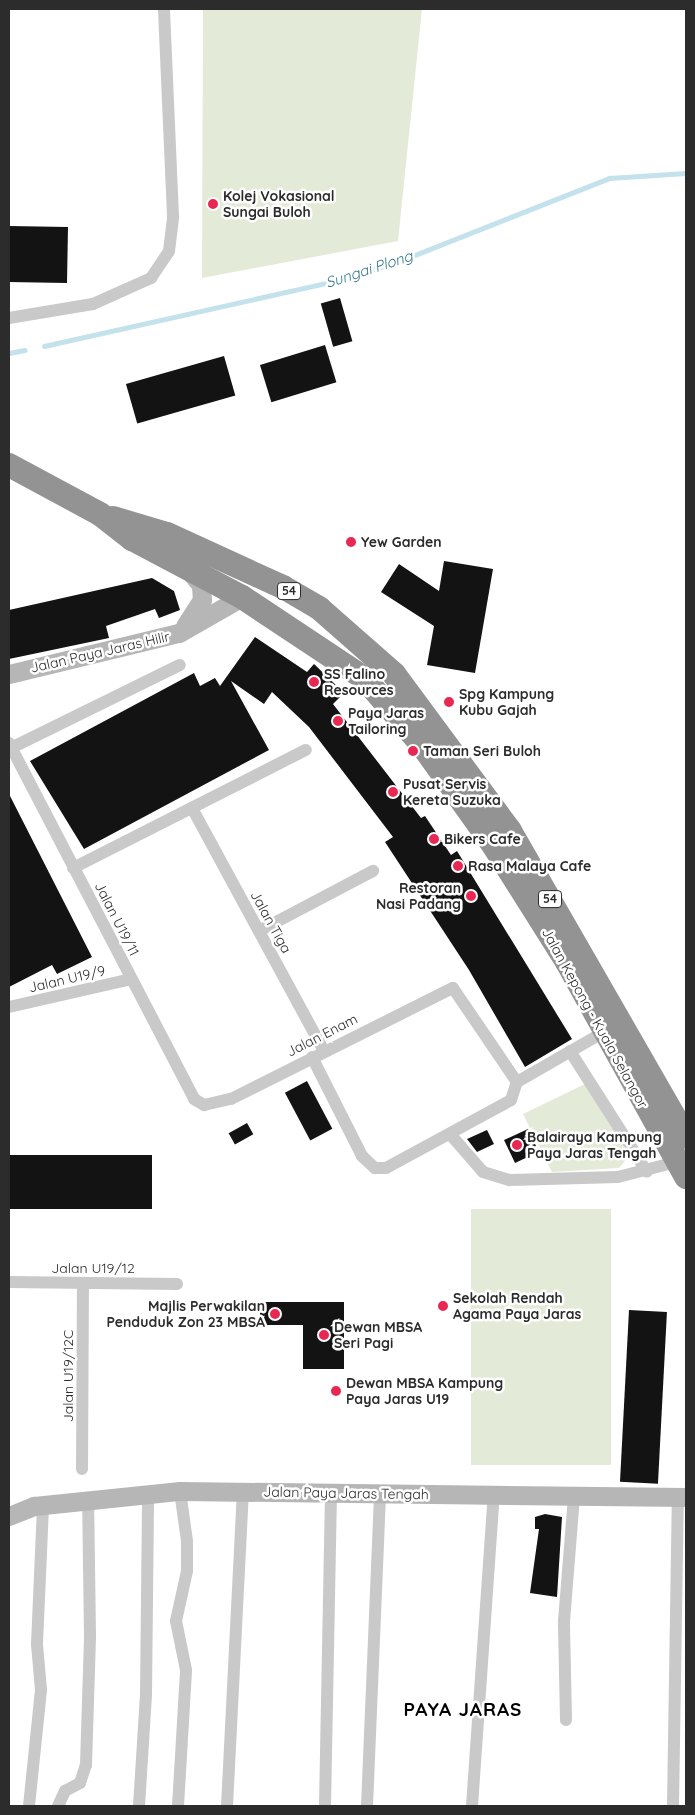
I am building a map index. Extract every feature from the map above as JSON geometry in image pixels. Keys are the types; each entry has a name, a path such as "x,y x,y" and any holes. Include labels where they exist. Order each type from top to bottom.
{"highway":[{"name":"Jalan Kepong - Kuala Selangor","path":"9,466 100,514 167,534 319,608 394,674 510,831 686,1136"},
{"name":"Jalan Kepong - Kuala Selangor","path":"100,514 132,540 186,566 242,597 347,664 422,744 494,846 567,962 681,1170"},
{"path":"167,534 227,569 239,582 242,597 267,594 295,606 394,674"}],"street":[{"path":"9,318 93,304 151,278 169,251 173,216 164,9"},
{"path":"179,633 202,600 202,585 186,566"},
{"name":"Jalan Paya Jaras Hilir","path":"9,674 179,633 242,597"},
{"path":"10,745 180,665"},
{"name":"Jalan U19/11","path":"10,745 189,1091 204,1104"},
{"path":"73,868 306,750"},
{"name":"Jalan Tiga","path":"192,808 324,1051"},
{"path":"259,931 373,872"},
{"name":"Jalan U19/9","path":"9,1007 131,979"},
{"name":"Jalan Enam","path":"204,1104 232,1098 453,988 517,1082"},
{"path":"312,1057 362,1156 376,1168 397,1164 511,1100 517,1082 604,1032"},
{"path":"570,1051 647,1172"},
{"path":"450,1134 483,1172 510,1180 618,1178 647,1172 681,1170"},
{"name":"Jalan U19/12","path":"9,1282 177,1284"},
{"name":"Jalan U19/12C","path":"82,1470 83,1283"},
{"path":"178,1806 186,1670 176,1621 187,1571 187,1541 180,1491"},
{"name":"Jalan Paya Jaras Tengah","path":"9,1516 43,1505 180,1491 682,1497"},
{"path":"226,1806 243,1492"},
{"path":"325,1806 331,1493"},
{"path":"367,1806 380,1494"},
{"path":"139,1806 146,1695 148,1495"},
{"path":"472,1806 494,1495"},
{"path":"566,1720 564,1621 574,1496"},
{"path":"673,1806 682,1497"},
{"path":"58,1806 65,1791 80,1783 86,1765 90,1636 88,1501"},
{"path":"29,1806 41,1690 37,1644 43,1505"}],"green space":[{"path":"203,9 422,9 398,241 202,278"},
{"path":"585,1084 629,1156 619,1168 552,1172 523,1114"},
{"path":"471,1209 611,1209 611,1465 471,1465"}],"building":[{"path":"9,226 68,227 67,283 9,282"},
{"path":"340,298 352,341 333,347 321,304"},
{"path":"325,345 336,382 271,402 260,365"},
{"path":"224,356 235,395 137,424 126,384"},
{"path":"444,561 493,569 475,673 427,665 434,626 381,592 399,564 439,591"},
{"path":"152,578 174,591 180,610 159,618 155,609 106,626 109,638 9,659 9,610"},
{"path":"255,637 307,672 314,664 344,693 333,704 421,818 425,816 451,855 457,851 572,1039 525,1067 469,970 385,842 393,837 309,727 272,692 264,704 231,681 269,750 84,849 30,761 194,673 200,686 215,678 220,686"},
{"path":"9,794 92,957 57,974 52,965 9,987"},
{"path":"307,1081 332,1129 310,1140 285,1093"},
{"path":"247,1123 253,1134 235,1145 229,1133"},
{"path":"528,1129 536,1146 529,1149 532,1155 515,1163 504,1140"},
{"path":"487,1130 494,1144 477,1152 467,1139"},
{"path":"9,1155 152,1155 152,1209 9,1209"},
{"name":"Dewan MBSA Seri Pagi","path":"260,1302 344,1302 344,1369 303,1369 303,1325 260,1325"},
{"path":"629,1310 667,1312 658,1484 620,1482"},
{"path":"545,1514 562,1517 557,1597 530,1593 539,1529 535,1529 535,1517"}],"waterway":[{"name":"Sungai Plong","path":"44,346 339,280 397,262 609,178 686,173"},
{"name":"Sungai Plong","path":"9,353 25,350"}],"place":[{"name":"Kolej Vokasional Sungai Buloh","path":"213,204"},
{"name":"Yew Garden","path":"351,542"},
{"name":"SS Falino Resources","path":"314,682"},
{"name":"Spg Kampung Kubu Gajah","path":"449,702"},
{"name":"Paya Jaras Tailoring","path":"338,721"},
{"name":"Taman Seri Buloh","path":"413,751"},
{"name":"Pusat Servis Kereta Suzuka","path":"393,792"},
{"name":"Bikers Cafe","path":"434,839"},
{"name":"Rasa Malaya Cafe","path":"458,866"},
{"name":"Restoran Nasi Padang","path":"471,896"},
{"name":"Balairaya Kampung Paya Jaras Tengah","path":"517,1145"},
{"name":"Sekolah Rendah Agama Paya Jaras","path":"443,1306"},
{"name":"Majlis Perwakilan Penduduk Zon 23 MBSA","path":"275,1314"},
{"name":"Dewan MBSA Seri Pagi","path":"324,1335"},
{"name":"Dewan MBSA Kampung Paya Jaras U19","path":"336,1391"}],"district":[{"name":"PAYA JARAS","path":"463,1710"}]}
